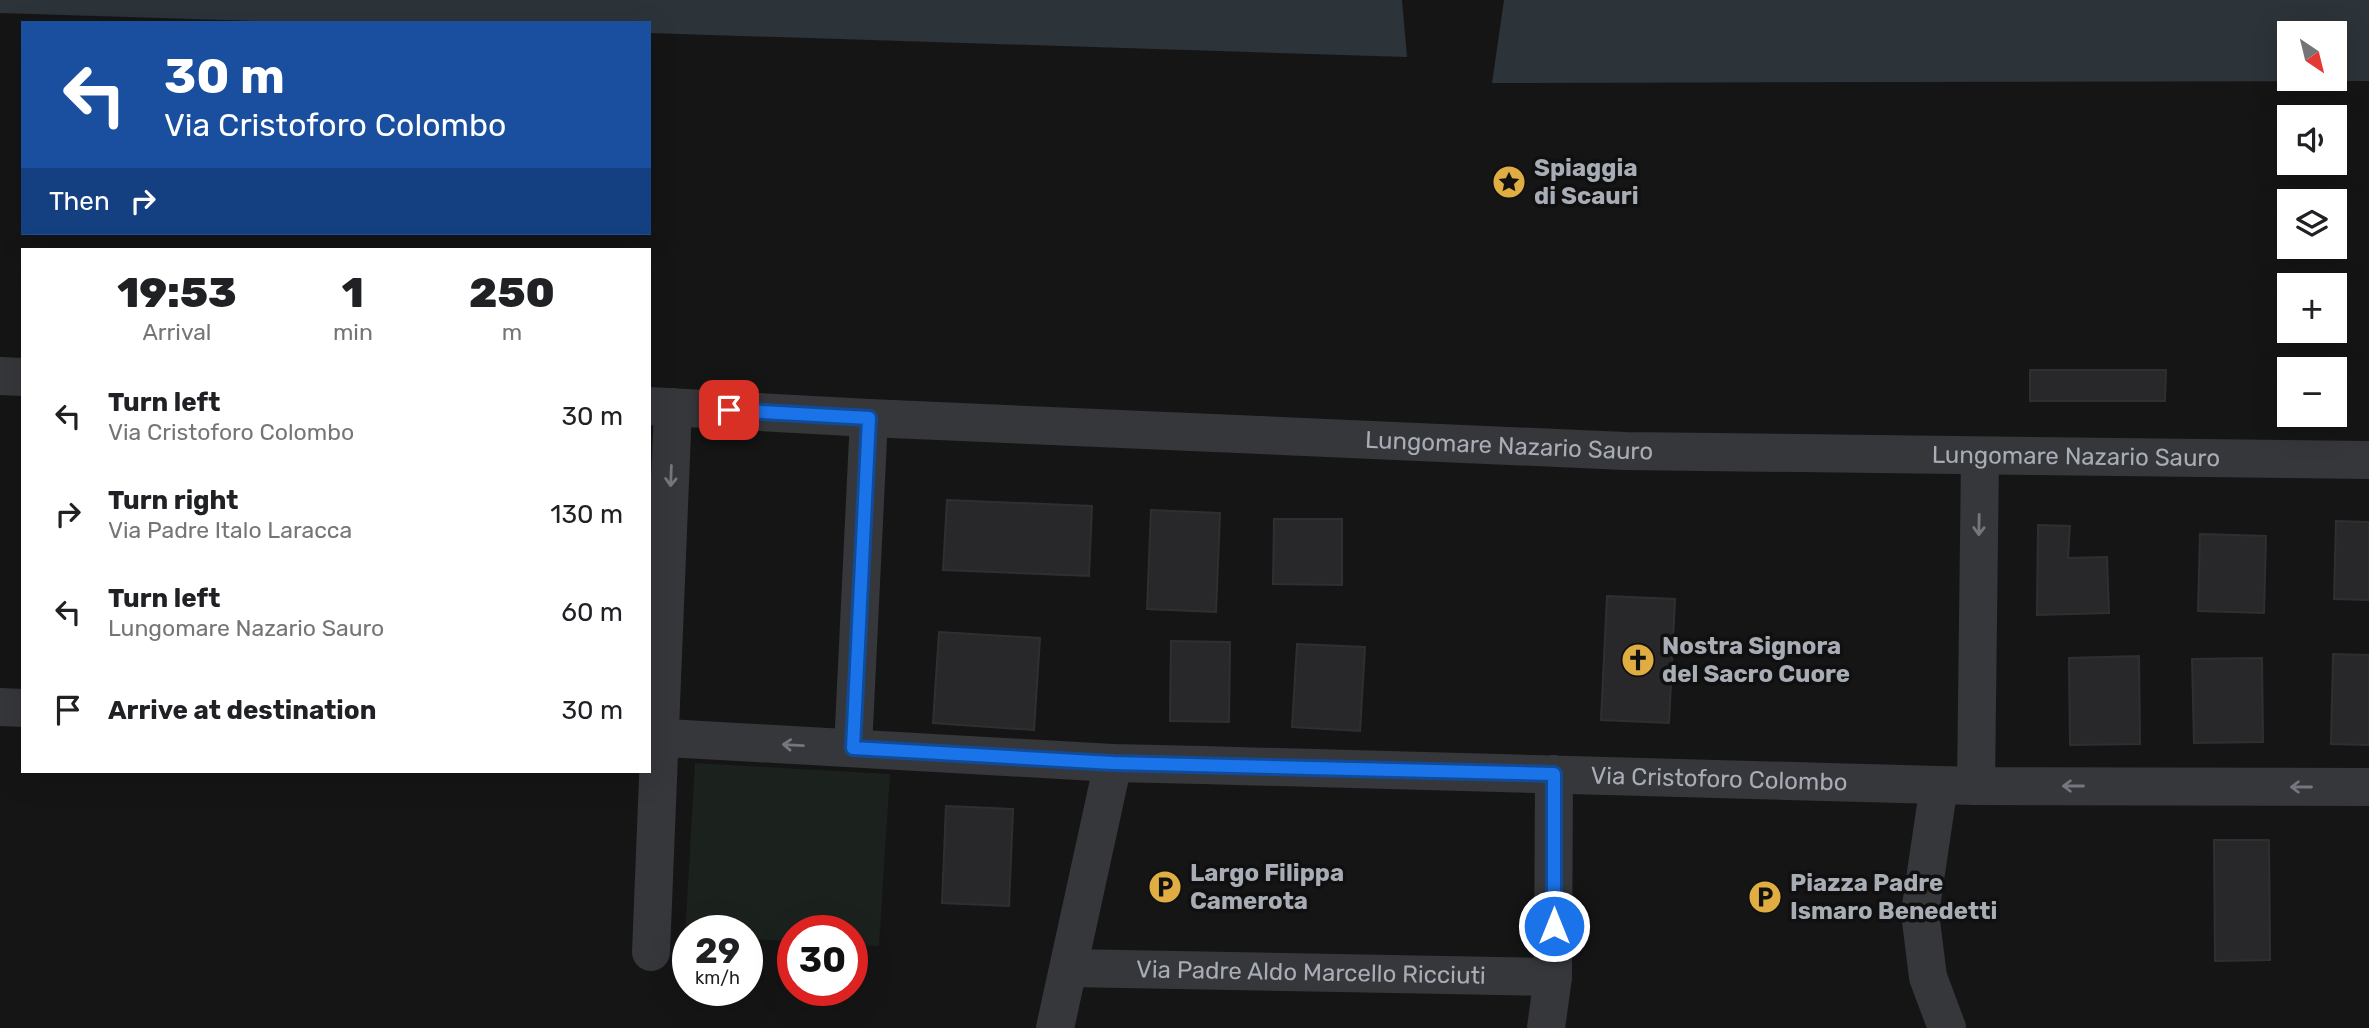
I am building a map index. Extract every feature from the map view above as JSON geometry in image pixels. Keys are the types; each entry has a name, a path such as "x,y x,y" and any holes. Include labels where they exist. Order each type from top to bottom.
{"street":[{"path":"0,376 21,377"},
{"path":"651,952 661,407"},
{"name":"Lungomare Nazario Sauro","path":"661,407 1625,451 2369,460"},
{"path":"853,748 869,418"},
{"path":"1947,1028 1927,976 1920,913 1957,785 1980,456"},
{"path":"0,707 21,708"},
{"name":"Via Cristoforo Colombo","path":"654,737 1113,763 1957,785 2369,787"},
{"path":"1055,1028 1113,763"},
{"path":"1546,1028 1553,977 1554,774"},
{"name":"Via Padre Aldo Marcello Ricciuti","path":"1069,968 1553,977"}],"shaded area":[{"path":"0,0 1402,0 1407,57 651,33 651,21 257,21 0,13"},
{"path":"1504,0 2369,0 2369,81 2347,81 2347,21 2277,21 2277,81 1492,83"},
{"path":"695,763 890,774 879,946 868,946 868,915 777,915 777,940 763,940 763,915 686,915"}],"building":[{"path":"2030,370 2166,370 2165,401 2030,401"},
{"path":"947,500 1092,506 1089,576 943,570"},
{"path":"1151,510 1220,513 1216,612 1147,609"},
{"path":"1274,519 1342,519 1342,585 1273,584"},
{"path":"2336,521 2369,522 2369,600 2334,599"},
{"path":"2038,525 2070,526 2068,558 2107,557 2109,613 2037,615"},
{"path":"2200,534 2266,536 2264,613 2198,611"},
{"name":"Nostra Signora del Sacro Cuore","path":"1607,596 1675,599 1669,723 1601,720"},
{"path":"939,632 1040,638 1034,730 933,723"},
{"path":"1171,641 1230,642 1229,722 1170,721"},
{"path":"1297,644 1365,647 1360,731 1292,727"},
{"path":"2333,654 2369,655 2369,745 2331,744"},
{"path":"2139,656 2140,744 2070,745 2069,658"},
{"path":"2262,658 2263,742 2194,743 2192,659"},
{"path":"946,806 1013,809 1009,906 942,903"},
{"path":"2214,840 2269,840 2270,960 2215,961"}],"place":[{"name":"Spiaggia di Scauri","path":"1509,182"},
{"name":"Nostra Signora del Sacro Cuore","path":"1638,660"},
{"name":"Largo Filippa Camerota","path":"1165,887"},
{"name":"Piazza Padre Ismaro Benedetti","path":"1765,897"}],"route":[{"path":"729,410 869,418 853,748 1113,763 1554,774 1554,926"}]}
